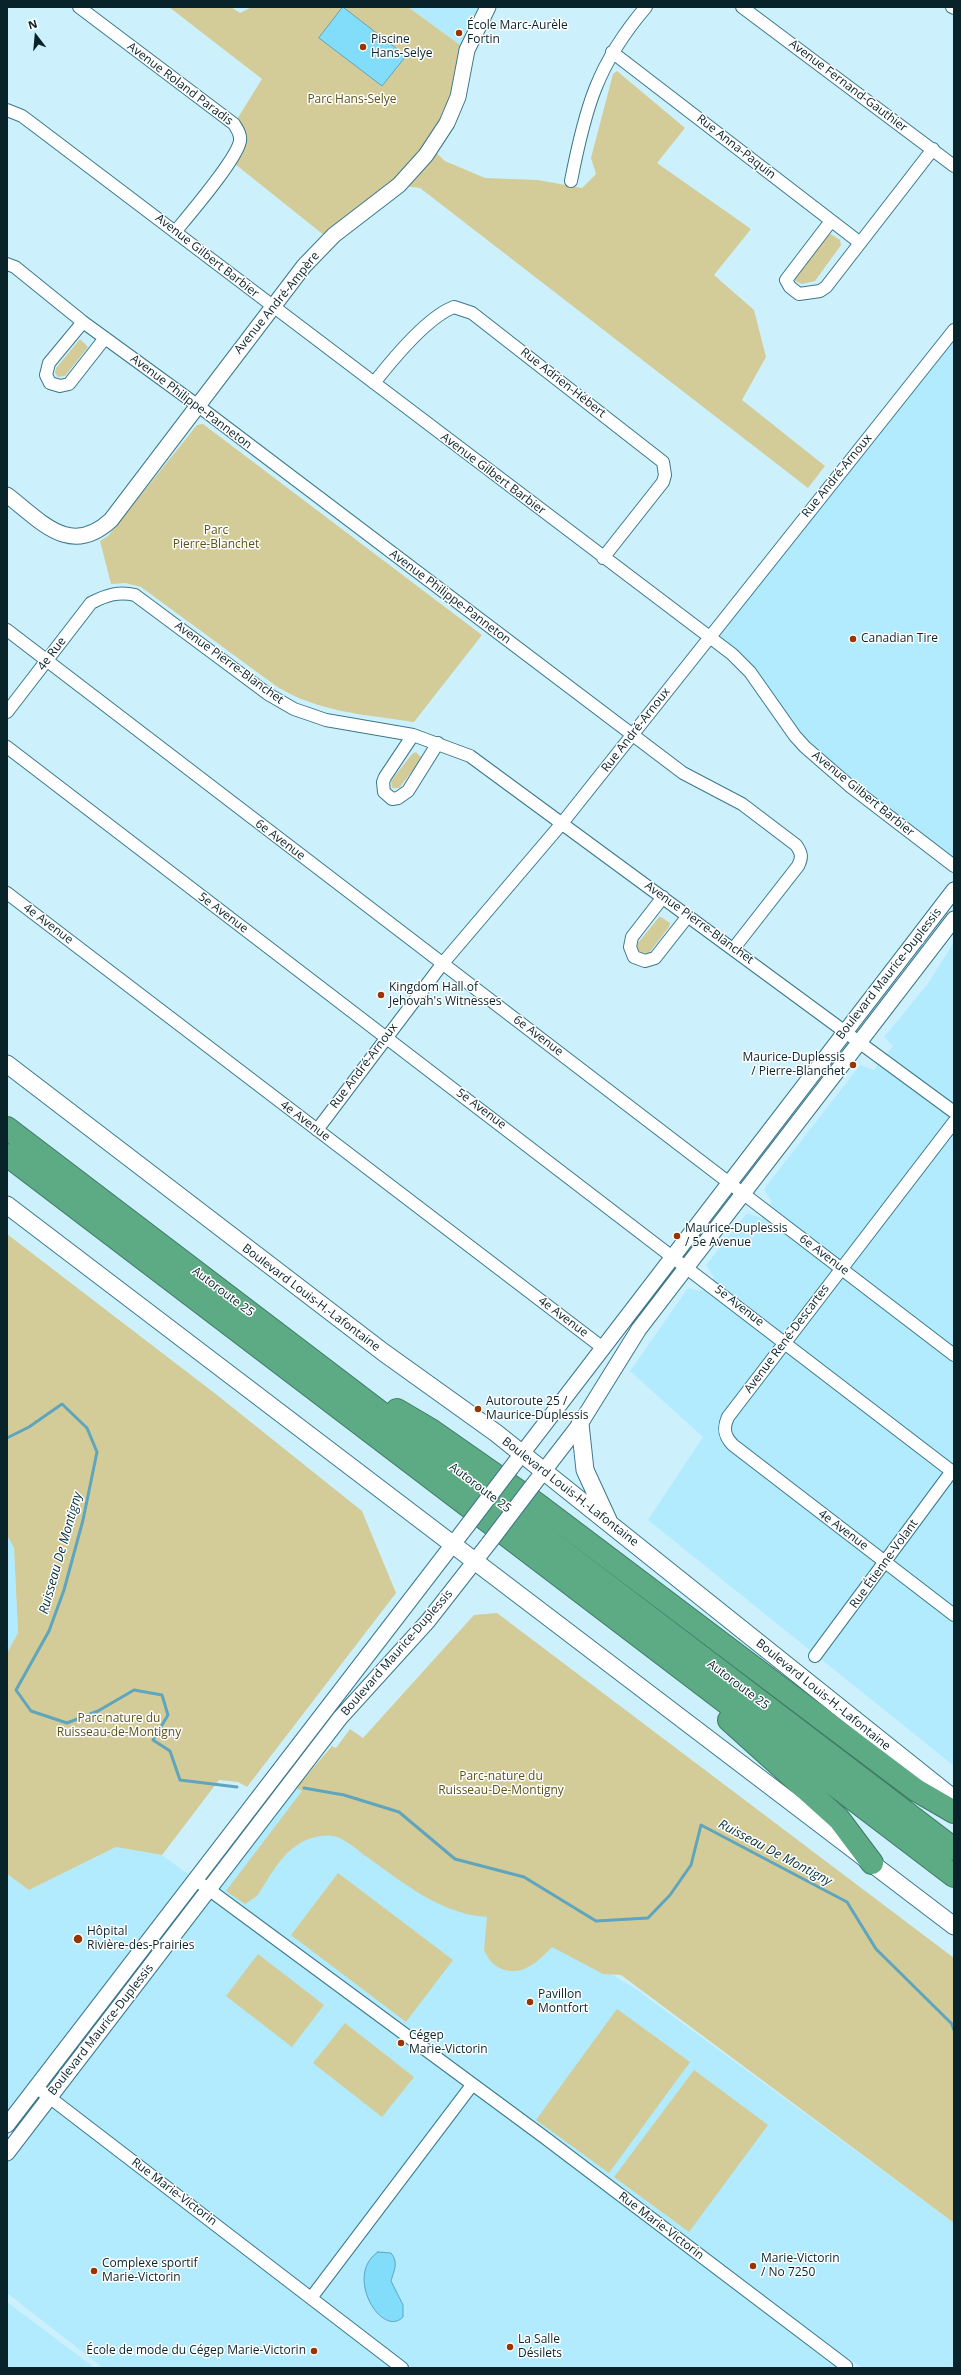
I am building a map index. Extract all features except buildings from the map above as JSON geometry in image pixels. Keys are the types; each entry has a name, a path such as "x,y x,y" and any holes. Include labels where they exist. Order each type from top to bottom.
{"highway":[{"name":"Autoroute 25","path":"7,1128 954,1849"},
{"name":"Autoroute 25","path":"7,1155 954,1876"},
{"path":"319,1365 431,1430 483,1465 592,1545 916,1790 954,1812"},
{"path":"652,1646 769,1758 838,1819 872,1863"}],"main road":[{"name":"Boulevard Louis-H.-Lafontaine","path":"7,1064 383,1352 544,1471 954,1799"},
{"path":"7,1204 954,1926"},
{"path":"580,1424 585,1470 610,1524"}],"street":[{"name":"Avenue Roland Paradis","path":"79,7 234,124 240,133 240,140 230,160 175,232"},
{"name":"Avenue André-Ampère","path":"7,495 66,536 88,535 100,530 110,520 304,266 334,235 399,185 426,155 447,122 458,97 467,50 488,7"},
{"path":"571,181 580,133 598,79 612,52 646,7"},
{"name":"Avenue Fernand-Gauthier","path":"742,7 954,166"},
{"name":"Rue Anna-Paquin","path":"612,52 859,242"},
{"name":"Avenue Gilbert Barbier","path":"7,110 22,116 34,125 603,558 732,654 750,672 795,736 826,767 954,866"},
{"path":"831,221 786,280 787,284 799,294 816,292 824,289 932,149"},
{"name":"Avenue Philippe-Panneton","path":"7,264 15,267 83,322 197,405 683,773 742,804 796,845 800,852 801,860 798,866 734,948"},
{"name":"Rue Adrien-Hébert","path":"374,383 394,358 438,315 454,307 472,313 663,462 666,469 663,482 603,558"},
{"path":"83,322 49,363 46,374 50,383 60,386 70,384 105,338"},
{"name":"Rue André-Arnoux","path":"317,1130 443,963 563,822 708,636 954,330"},
{"name":"Avenue Pierre-Blanchet","path":"99,599 107,595 126,593 144,600 268,694 294,710 326,720 413,735 438,743 476,760 563,822 954,1112"},
{"name":"4e Rue","path":"7,712 85,609 99,599"},
{"name":"6e Avenue","path":"7,630 954,1355"},
{"path":"413,735 383,782 384,792 392,799 398,798 408,791 438,743"},
{"name":"5e Avenue","path":"7,747 687,1266 953,1472"},
{"name":"Boulevard Maurice-Duplessis","path":"7,2124 196,1880 954,890"},
{"name":"4e Avenue","path":"7,894 603,1348"},
{"path":"663,897 632,937 630,947 634,957 645,961 655,958 688,916"},
{"name":"Boulevard Maurice-Duplessis","path":"7,2153 340,1718 428,1621 489,1543 580,1424 639,1329 954,919"},
{"name":"Avenue René-Descartes","path":"733,1445 727,1440 725,1432 724,1425 728,1417 784,1341 954,1122"},
{"name":"4e Avenue","path":"733,1445 954,1615"},
{"name":"Rue Étienne-Volant","path":"815,1656 953,1472"},
{"name":"Rue Marie-Victorin","path":"196,1880 846,2366 845,2368"},
{"path":"311,2298 472,2085"},
{"name":"Rue Marie-Victorin","path":"36,2087 402,2368"}],"shaded area":[{"name":"Piscine Hans-Selye","path":"343,7 406,56 382,86 319,38"},
{"name":"École Marc-Aurèle Fortin","path":"408,7 488,7 467,50"},
{"path":"954,340 954,866 826,767 765,692 708,637 832,481"},
{"path":"954,942 954,1766 648,1520 703,1437 630,1371 688,1288 700,1291 714,1277 706,1265 747,1213 761,1218 772,1202 764,1189 860,1065 874,1070 893,1046 884,1037 927,985"},
{"path":"7,1535 14,1548 18,1633 7,1653"},
{"name":"Cégep Marie-Victorin","path":"294,1783 636,1989 954,2223 954,2368 862,2368 848,2358 846,2368 103,2368 7,2293 7,2152"},
{"name":"Hôpital Rivière-des-Prairies","path":"116,1847 162,1855 196,1880 7,2124 7,1874 29,1890"},
{"path":"378,2252 391,2253 395,2260 395,2267 391,2281 403,2305 403,2317 394,2321 385,2319 377,2312 370,2301 365,2288 364,2275 368,2262"},
{"path":"7,2302 95,2368 7,2368"}],"green space":[{"name":"Parc Hans-Selye","path":"169,7 231,7 240,13 252,7 408,7 467,50 458,97 431,148 445,161 485,178 538,180 582,188 596,174 591,158 613,74 617,71 685,128 657,163 751,229 714,275 754,310 766,357 742,400 825,466 808,488 420,188 399,185 330,240 230,160 237,149 234,124 262,79"},
{"path":"829,233 840,240 841,245 815,281 802,284 795,281 794,276"},
{"path":"80,339 88,347 65,376 58,377 55,373 56,368"},
{"name":"Parc Pierre-Blanchet","path":"203,424 482,635 414,722 343,711 308,702 292,695 276,686 141,587 125,583 111,584 100,541 108,536 197,425"},
{"path":"416,752 421,757 420,761 399,788 392,788 391,781 412,754"},
{"path":"659,917 670,923 669,927 649,953 641,954 637,948 638,943"},
{"name":"Parc nature du Ruisseau-de-Montigny","path":"7,1234 217,1395 362,1511 396,1593 247,1787 238,1782 219,1780 162,1855 116,1847 29,1890 7,1874 7,1653 18,1633 14,1548 7,1535"},
{"name":"Parc-nature du Ruisseau-De-Montigny","path":"497,1613 954,1958 954,2223 621,1975 603,1974 552,1947 530,1966 516,1971 503,1970 492,1962 484,1950 487,1917 470,1915 454,1910 423,1896 342,1839 333,1836 323,1836 308,1839 300,1843 279,1862 257,1896 245,1904 226,1891 302,1791 296,1788 332,1746 336,1748 350,1729 363,1738 474,1615"},
{"path":"338,1873 453,1960 406,2022 291,1935"},
{"path":"258,1954 324,2005 292,2047 226,1996"},
{"path":"617,2009 690,2062 609,2173 536,2120"},
{"path":"345,2023 414,2077 382,2117 313,2063"},
{"path":"694,2070 768,2125 689,2232 614,2177"}],"waterway":[{"name":"Ruisseau De Montigny","path":"7,1438 29,1427 62,1404 87,1428 97,1452 83,1520 64,1590 49,1631 16,1690 31,1711 67,1723 98,1711 134,1690 162,1695 168,1715 153,1740 170,1751 180,1780 237,1787"},
{"name":"Ruisseau De Montigny","path":"304,1788 344,1795 399,1812 455,1859 524,1877 596,1921 648,1918 670,1895 691,1865 701,1825 847,1902 876,1949 952,2024 954,2030"}],"place":[{"name":"École Marc-Aurèle Fortin","path":"459,33"},
{"name":"Piscine Hans-Selye","path":"363,47"},
{"name":"Canadian Tire","path":"853,639"},
{"name":"Kingdom Hall of Jehovah's Witnesses","path":"381,995"},
{"name":"Maurice-Duplessis / Pierre-Blanchet","path":"853,1065"},
{"name":"Maurice-Duplessis / 5e Avenue","path":"677,1236"},
{"name":"Autoroute 25 / Maurice-Duplessis","path":"478,1409"},
{"name":"Hôpital Rivière-des-Prairies","path":"78,1939"},
{"name":"Pavillon Montfort","path":"530,2002"},
{"name":"Cégep Marie-Victorin","path":"401,2043"},
{"name":"Marie-Victorin / No 7250","path":"753,2266"},
{"name":"Complexe sportif Marie-Victorin","path":"94,2271"},
{"name":"La Salle Désilets","path":"510,2347"},
{"name":"École de mode du Cégep Marie-Victorin","path":"314,2351"}]}
